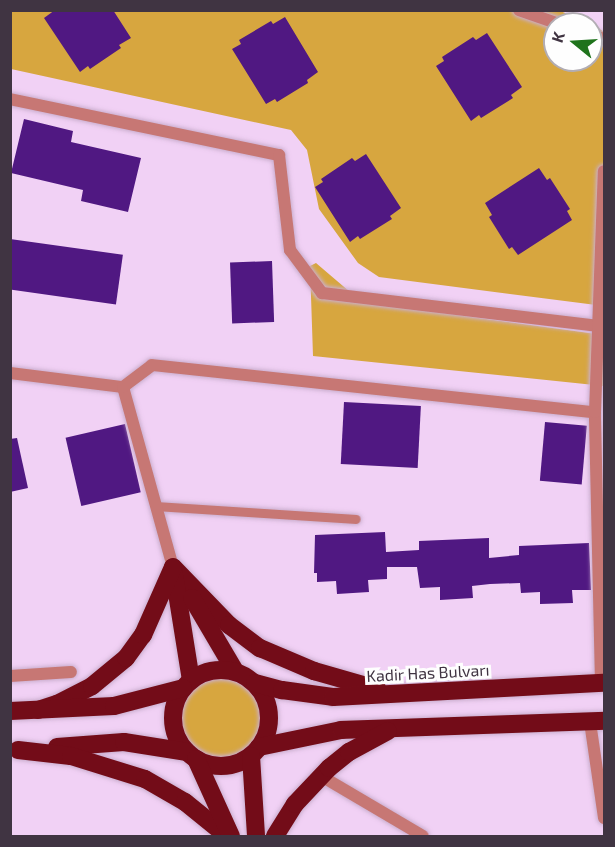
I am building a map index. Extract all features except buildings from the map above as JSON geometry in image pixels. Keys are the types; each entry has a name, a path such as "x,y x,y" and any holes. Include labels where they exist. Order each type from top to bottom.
{"highway":[{"path":"173,567 235,671 255,683 267,703 269,714 265,737 255,751 256,837"},
{"path":"173,567 187,684 177,698 173,721 180,743 192,756 229,837"},
{"path":"173,567 223,619 260,648 323,674 399,694"},
{"path":"38,710 92,687 126,658 142,635 173,567"},
{"path":"10,711 114,706 187,684 212,670 235,671"},
{"name":"Kadir Has Bulvarı","path":"255,683 322,696 603,683"},
{"path":"14,750 124,742 192,756 207,764 230,765 255,751 320,732 597,721"},
{"path":"275,837 295,804 321,776 350,752 395,728"},
{"path":"14,750 71,756 144,779 185,802 229,837"}],"street":[{"path":"519,10 543,18"},
{"path":"10,99 279,155 290,250 322,293 597,326"},
{"path":"603,683 600,516 595,412 604,171"},
{"path":"10,373 123,387 152,365 595,412"},
{"path":"123,387 173,567"},
{"path":"10,676 71,672"},
{"path":"597,721 604,818"},
{"path":"321,776 423,837"}],"lane":[{"path":"156,506 356,519"}],"shaded area":[{"path":"11,11 560,11 563,12 543,12 543,72 603,72 603,31 604,306 379,277 358,263 319,209 307,150 291,130 11,69"},
{"path":"316,263 357,298 376,304 604,335 604,386 313,356 310,266"},
{"path":"221,679 236,682 248,691 257,703 260,718 257,733 248,745 236,754 221,757 206,754 194,745 185,733 182,718 185,703 194,691 206,682"}]}
